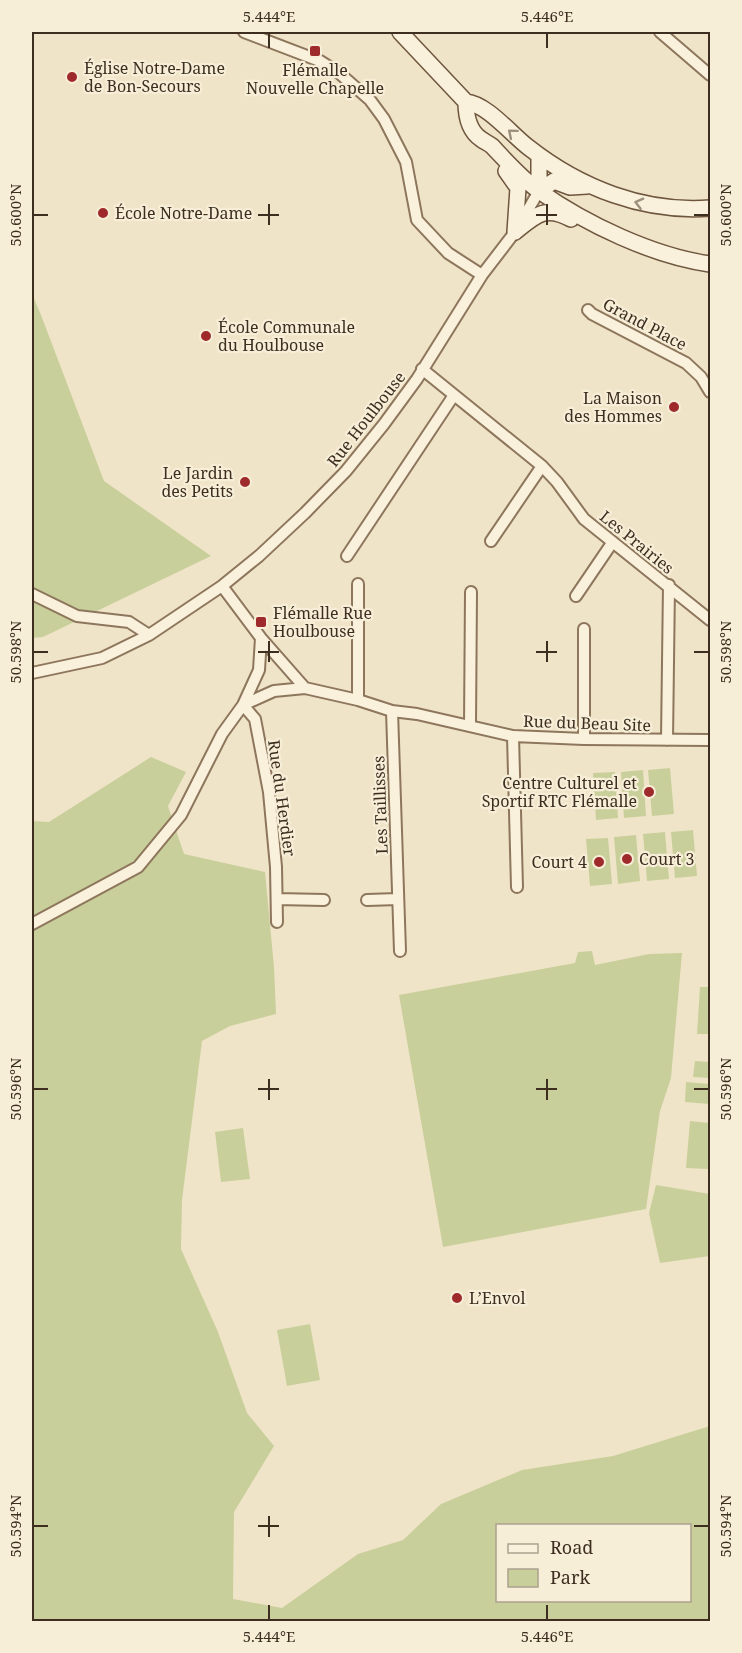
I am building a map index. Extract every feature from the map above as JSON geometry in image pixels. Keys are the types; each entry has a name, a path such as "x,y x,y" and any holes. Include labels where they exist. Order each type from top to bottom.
{"main road":[{"path":"400,32 466,102 480,106 539,156 590,185 615,196 657,207 691,210 711,208"},
{"path":"466,102 467,118 484,148 518,188 515,232"},
{"path":"480,138 490,144 509,165 539,191 584,217 629,239 690,261 711,264"},
{"path":"539,156 539,191"},
{"path":"539,191 554,181 573,187 590,185"},
{"path":"515,232 535,215 551,212 564,215 612,240 629,239"}],"street":[{"path":"244,32 320,61 339,73 370,100 384,119 406,162 417,220 448,253 482,275"},
{"path":"660,32 711,75"},
{"name":"Rue Houlbouse","path":"32,673 102,658 149,635 222,586 259,556 305,513 346,471 384,424 482,275 515,232 539,191"},
{"name":"Grand Place","path":"588,310 686,363 701,377 711,393"},
{"name":"Les Prairies","path":"422,369 542,466 557,482 584,519 669,585 668,740"},
{"path":"347,556 454,395"},
{"path":"491,541 542,466"},
{"path":"576,596 612,543"},
{"path":"243,705 274,691 305,688 358,700 358,584"},
{"path":"669,585 711,620"},
{"path":"222,586 261,638 305,688"},
{"path":"470,725 471,592"},
{"path":"32,594 77,616 129,622 149,635"},
{"path":"584,629 584,739"},
{"path":"32,924 138,867 181,814 222,734 243,705 259,670 261,638"},
{"name":"Rue du Beau Site","path":"358,700 392,711 417,714 513,736 711,740"},
{"name":"Rue du Herdier","path":"243,705 255,719 269,792 277,922"},
{"name":"Les Taillisses","path":"392,711 400,951"},
{"path":"513,736 517,887"},
{"path":"277,899 324,900"},
{"path":"367,900 398,899"}],"green space":[{"path":"32,294 104,481 211,556 43,637 32,638"},
{"path":"151,757 186,772 168,806 184,854 265,872 276,1014 230,1026 202,1041 182,1200 181,1249 218,1332 247,1413 274,1446 234,1512 233,1599 282,1608 358,1554 403,1540 441,1504 522,1470 613,1456 710,1426 710,1621 32,1622 32,821 49,822"},
{"path":"670,768 674,814 652,816 648,770"},
{"path":"643,770 646,816 624,818 621,772"},
{"path":"615,772 618,818 596,820 593,773"},
{"path":"693,830 697,876 675,878 671,832"},
{"path":"665,832 669,879 647,881 643,834"},
{"name":"Court 3","path":"636,835 640,881 618,884 614,837"},
{"name":"Court 4","path":"608,838 612,884 590,886 586,839"},
{"path":"592,951 595,965 649,954 682,953 671,1078 660,1111 646,1209 443,1247 399,995 575,963 578,952"},
{"path":"700,987 710,987 710,1034 697,1034"},
{"path":"695,1061 710,1062 710,1078 693,1077"},
{"path":"686,1082 710,1084 710,1104 685,1102"},
{"path":"690,1121 710,1123 708,1169 686,1168"},
{"path":"243,1128 250,1179 221,1182 215,1132"},
{"path":"656,1185 710,1194 710,1256 660,1263 649,1213"},
{"path":"310,1324 320,1380 287,1386 277,1330"}],"place":[{"name":"Flémalle Nouvelle Chapelle","path":"315,51"},
{"name":"Église Notre-Dame de Bon-Secours","path":"72,77"},
{"name":"École Notre-Dame","path":"103,213"},
{"name":"École Communale du Houlbouse","path":"206,336"},
{"name":"La Maison des Hommes","path":"674,407"},
{"name":"Le Jardin des Petits","path":"245,482"},
{"name":"Flémalle Rue Houlbouse","path":"261,622"},
{"name":"Centre Culturel et Sportif RTC Flémalle","path":"649,792"},
{"name":"Court 3","path":"627,859"},
{"name":"Court 4","path":"599,862"},
{"name":"L’Envol","path":"457,1298"}]}
